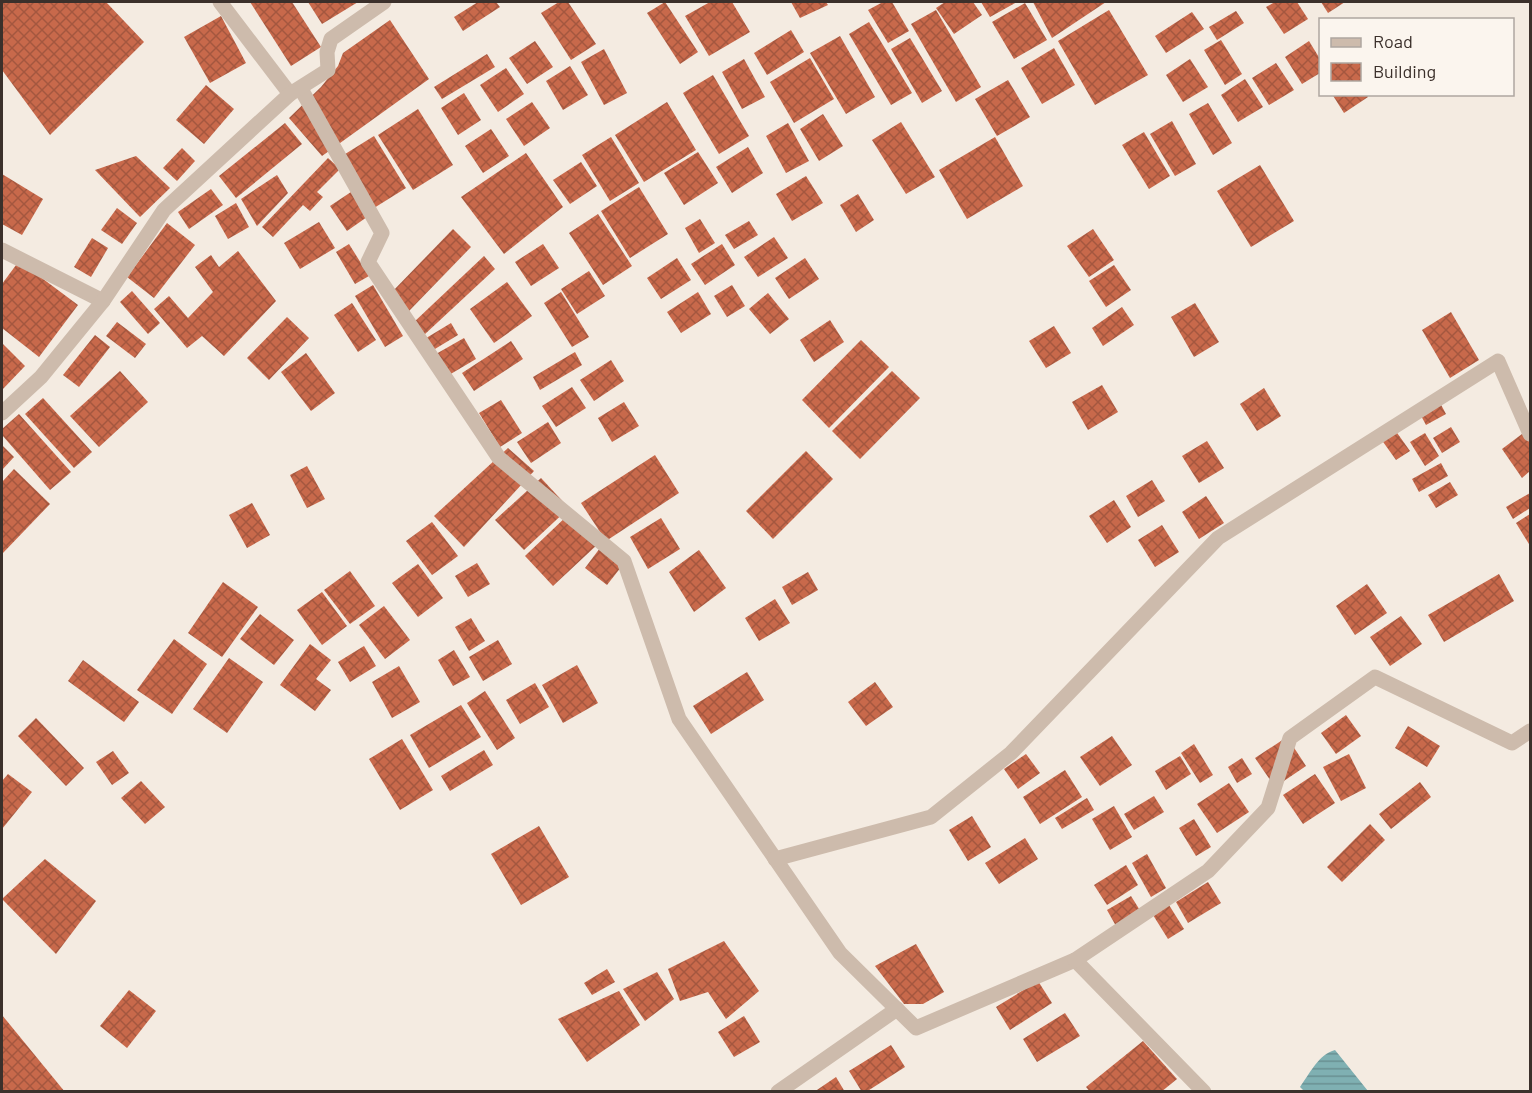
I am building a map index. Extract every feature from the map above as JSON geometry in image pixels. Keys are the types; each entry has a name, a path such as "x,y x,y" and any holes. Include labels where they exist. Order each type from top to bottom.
{"street":[{"path":"220,2 296,91 382,233 369,262 499,458 624,561 679,719 840,952 916,1028 1075,960 1208,871 1268,808 1290,738 1375,677 1512,743 1530,731"},
{"path":"2,414 41,377 103,301 164,210 296,91 328,70 327,52 331,39 384,2"},
{"path":"2,250 103,301"},
{"path":"775,859 931,817 1011,753 1218,538 1498,361 1530,434"},
{"path":"1075,960 1204,1092"},
{"path":"778,1092 897,1009"}],"water":[{"path":"1335,1050 1368,1091 1304,1091 1300,1087 1320,1060"}],"building":[{"path":"2,2 106,2 144,42 50,135 2,70"},
{"path":"250,2 292,2 321,47 291,66"},
{"path":"308,2 358,2 322,24"},
{"path":"478,2 496,2 500,7 463,31 454,17"},
{"path":"559,2 568,2 596,44 571,60 541,13"},
{"path":"665,2 698,52 680,64 647,13"},
{"path":"710,2 732,2 750,32 709,56 685,16"},
{"path":"791,2 826,2 828,5 800,18"},
{"path":"883,2 892,2 909,31 888,43 868,10"},
{"path":"945,2 973,2 982,15 954,34 936,8"},
{"path":"981,2 1017,2 990,17"},
{"path":"1033,2 1106,2 1052,38"},
{"path":"1275,2 1297,2 1308,19 1284,34 1266,7"},
{"path":"1321,2 1345,2 1328,13"},
{"path":"1025,3 1047,40 1014,59 992,22"},
{"path":"936,10 981,87 956,102 911,24"},
{"path":"1109,10 1148,75 1095,105 1058,41"},
{"path":"1236,11 1244,23 1217,40 1209,27"},
{"path":"1192,12 1204,29 1166,53 1155,36"},
{"path":"221,16 246,63 210,83 184,37"},
{"path":"390,20 429,79 322,156 289,118 321,87 338,66 343,53"},
{"path":"869,22 912,93 891,105 849,34"},
{"path":"791,30 804,52 767,75 754,53"},
{"path":"840,36 875,97 846,114 810,53"},
{"path":"910,38 942,91 922,103 891,49"},
{"path":"1221,40 1242,74 1225,85 1204,50"},
{"path":"535,41 553,67 527,84 509,58"},
{"path":"1309,41 1319,57 1319,74 1302,84 1285,57"},
{"path":"1054,48 1075,85 1042,104 1021,68"},
{"path":"604,49 627,93 604,105 581,62"},
{"path":"487,54 495,67 442,99 434,87"},
{"path":"810,58 834,99 794,123 770,82"},
{"path":"744,59 765,97 742,109 722,72"},
{"path":"1190,59 1208,87 1183,102 1166,75"},
{"path":"1276,63 1294,90 1269,105 1252,78"},
{"path":"570,66 588,95 563,110 546,81"},
{"path":"506,68 524,94 498,112 480,85"},
{"path":"713,75 749,136 719,154 683,93"},
{"path":"1245,79 1263,107 1238,122 1221,95"},
{"path":"1008,80 1030,117 997,136 975,99"},
{"path":"206,85 234,109 204,144 176,120"},
{"path":"464,93 481,120 458,135 441,108"},
{"path":"1333,96 1367,96 1368,97 1344,113"},
{"path":"532,102 550,128 524,146 506,119"},
{"path":"667,102 696,150 644,182 615,135"},
{"path":"1208,103 1232,143 1213,155 1189,114"},
{"path":"418,109 453,165 413,190 378,135"},
{"path":"823,114 843,146 819,161 800,129"},
{"path":"1172,121 1196,164 1175,176 1150,134"},
{"path":"901,122 935,177 906,194 872,140"},
{"path":"285,123 302,144 236,198 219,176"},
{"path":"788,123 809,161 786,173 766,136"},
{"path":"491,129 509,156 483,173 465,146"},
{"path":"1144,132 1170,176 1149,189 1122,145"},
{"path":"374,136 406,188 374,208 342,156"},
{"path":"611,137 639,183 610,201 582,155"},
{"path":"995,137 1023,186 967,219 939,170"},
{"path":"748,147 763,173 732,193 716,167"},
{"path":"182,148 195,161 177,181 163,168"},
{"path":"698,152 718,183 684,205 664,173"},
{"path":"526,153 563,207 504,254 461,197"},
{"path":"136,156 170,188 140,217 95,170"},
{"path":"328,158 340,169 317,192 323,197 310,211 303,205 273,237 262,227"},
{"path":"581,162 597,186 570,204 553,180"},
{"path":"1260,165 1294,221 1251,247 1217,191"},
{"path":"2,174 43,199 22,235 2,224"},
{"path":"277,175 288,193 257,226 241,199"},
{"path":"806,176 823,203 792,221 776,194"},
{"path":"639,187 668,234 630,258 601,211"},
{"path":"211,189 223,205 189,229 178,212"},
{"path":"351,192 367,217 347,231 330,206"},
{"path":"858,194 874,220 856,232 840,205"},
{"path":"236,203 249,227 228,239 215,216"},
{"path":"117,208 137,223 122,244 101,230"},
{"path":"598,214 632,266 603,285 569,233"},
{"path":"700,219 715,243 699,253 685,228"},
{"path":"749,221 758,235 734,249 725,235"},
{"path":"319,222 335,248 300,269 284,243"},
{"path":"167,223 195,245 154,298 127,277"},
{"path":"453,229 471,247 409,311 391,293"},
{"path":"1093,229 1114,260 1089,277 1067,246"},
{"path":"774,237 788,258 758,277 744,257"},
{"path":"92,238 108,248 91,277 74,267"},
{"path":"349,244 369,276 355,284 336,252"},
{"path":"543,244 559,268 531,286 515,262"},
{"path":"722,244 735,265 705,285 691,264"},
{"path":"238,251 276,301 224,356 202,336 187,348 154,309 169,296 188,318 213,292 195,267 211,255 219,267"},
{"path":"484,256 495,269 424,335 413,323"},
{"path":"677,258 691,280 661,299 647,278"},
{"path":"805,258 819,279 789,299 775,278"},
{"path":"19,261 78,305 39,357 2,328 2,284"},
{"path":"1114,265 1131,290 1106,307 1089,281"},
{"path":"589,271 605,296 577,314 561,289"},
{"path":"507,282 532,316 494,343 470,309"},
{"path":"373,285 403,336 385,347 355,296"},
{"path":"732,285 745,306 727,317 714,296"},
{"path":"132,291 160,323 148,334 120,302"},
{"path":"561,292 589,337 572,347 544,303"},
{"path":"698,292 711,314 681,333 667,312"},
{"path":"768,293 789,319 770,334 749,309"},
{"path":"352,303 376,340 358,352 334,315"},
{"path":"1195,303 1219,342 1194,357 1171,317"},
{"path":"1122,307 1134,325 1103,346 1092,328"},
{"path":"1451,312 1479,360 1450,378 1422,330"},
{"path":"287,317 309,338 269,380 247,358"},
{"path":"830,320 844,342 814,362 800,340"},
{"path":"117,322 146,344 135,358 106,336"},
{"path":"451,323 458,335 430,352 423,340"},
{"path":"1054,326 1071,353 1046,368 1029,341"},
{"path":"95,335 110,347 79,387 63,375"},
{"path":"464,338 476,359 449,375 436,354"},
{"path":"861,340 889,367 829,428 802,400"},
{"path":"511,341 523,359 474,391 462,373"},
{"path":"2,343 25,366 2,390"},
{"path":"575,352 582,365 540,390 533,377"},
{"path":"306,353 335,393 311,411 281,372"},
{"path":"611,360 624,381 594,401 580,380"},
{"path":"120,371 148,402 99,447 70,416"},
{"path":"892,371 920,398 860,459 832,431"},
{"path":"1102,385 1118,412 1088,430 1072,402"},
{"path":"572,387 586,408 556,427 542,406"},
{"path":"1264,388 1281,416 1257,431 1240,404"},
{"path":"43,398 92,452 74,468 25,414"},
{"path":"501,400 522,433 500,447 479,413"},
{"path":"1439,401 1446,414 1426,425 1419,412"},
{"path":"624,402 639,426 612,442 598,418"},
{"path":"19,414 71,472 50,490 2,435 2,429"},
{"path":"548,422 561,443 531,463 517,442"},
{"path":"1451,427 1460,442 1442,453 1433,438"},
{"path":"1530,428 1530,471 1522,478 1502,449"},
{"path":"1395,430 1410,451 1396,460 1381,439"},
{"path":"1425,433 1439,456 1425,466 1410,442"},
{"path":"1207,441 1224,468 1199,483 1182,456"},
{"path":"2,445 14,457 2,470"},
{"path":"508,448 534,471 464,547 434,516"},
{"path":"806,451 833,479 773,539 746,511"},
{"path":"655,455 679,493 606,541 581,503"},
{"path":"1441,463 1448,476 1419,492 1412,479"},
{"path":"307,466 325,499 307,508 290,475"},
{"path":"14,469 50,504 2,554 2,482"},
{"path":"541,478 569,508 524,550 495,520"},
{"path":"1152,480 1165,501 1138,517 1126,496"},
{"path":"1450,482 1458,495 1436,508 1428,495"},
{"path":"1530,493 1530,508 1513,519 1506,507"},
{"path":"1206,496 1224,523 1199,539 1182,512"},
{"path":"1114,500 1131,527 1107,543 1089,516"},
{"path":"252,503 270,535 247,548 229,515"},
{"path":"570,513 599,543 553,586 525,556"},
{"path":"1530,514 1530,543 1529,544 1516,523"},
{"path":"661,518 680,549 648,569 630,537"},
{"path":"432,522 458,556 432,575 406,541"},
{"path":"1162,525 1179,552 1155,567 1138,540"},
{"path":"603,544 625,562 607,585 585,568"},
{"path":"699,550 726,588 694,612 669,572"},
{"path":"477,563 490,584 468,597 455,576"},
{"path":"418,564 443,598 418,617 392,583"},
{"path":"350,571 375,606 350,624 324,590"},
{"path":"808,572 818,590 792,605 782,587"},
{"path":"1499,574 1514,601 1444,642 1428,615"},
{"path":"223,582 258,607 222,657 188,633"},
{"path":"1367,584 1387,613 1355,635 1336,606"},
{"path":"322,592 347,626 322,645 297,610"},
{"path":"775,599 790,623 759,641 745,618"},
{"path":"384,606 410,640 385,659 359,625"},
{"path":"260,614 294,640 274,665 240,639"},
{"path":"1401,616 1422,644 1390,666 1370,637"},
{"path":"471,618 485,641 469,651 455,627"},
{"path":"174,639 207,664 172,714 137,690"},
{"path":"498,640 512,664 483,681 469,657"},
{"path":"310,644 331,660 316,679 331,690 315,711 280,685"},
{"path":"364,646 376,666 350,682 338,662"},
{"path":"454,650 470,677 453,686 438,660"},
{"path":"229,658 263,682 227,733 193,709"},
{"path":"83,660 139,702 124,722 68,681"},
{"path":"577,665 598,703 563,723 542,685"},
{"path":"399,666 420,702 392,718 372,682"},
{"path":"747,672 764,700 711,734 693,706"},
{"path":"875,682 893,707 866,726 848,702"},
{"path":"535,683 549,707 520,724 506,700"},
{"path":"485,691 515,738 497,750 467,703"},
{"path":"461,705 481,737 429,768 410,735"},
{"path":"1346,715 1361,736 1336,754 1321,733"},
{"path":"36,718 84,768 66,786 18,736"},
{"path":"1408,726 1440,746 1427,767 1395,748"},
{"path":"1112,736 1132,765 1100,786 1080,757"},
{"path":"1287,737 1306,766 1275,787 1255,758"},
{"path":"402,739 433,790 400,810 369,759"},
{"path":"1194,744 1213,775 1200,783 1181,753"},
{"path":"484,750 493,765 450,791 441,776"},
{"path":"113,751 129,773 112,785 96,762"},
{"path":"1026,754 1040,773 1018,789 1004,769"},
{"path":"1349,754 1366,788 1341,801 1323,767"},
{"path":"1180,756 1191,774 1166,790 1155,771"},
{"path":"1242,758 1252,774 1237,783 1228,767"},
{"path":"1065,770 1082,797 1040,824 1023,797"},
{"path":"8,774 32,792 2,829 2,781"},
{"path":"1315,774 1335,803 1303,824 1283,795"},
{"path":"141,781 165,807 145,824 121,798"},
{"path":"1420,782 1431,797 1391,829 1379,814"},
{"path":"1229,783 1249,812 1217,833 1197,804"},
{"path":"1154,796 1164,812 1134,830 1124,814"},
{"path":"1087,798 1094,810 1062,829 1055,818"},
{"path":"1114,806 1132,837 1110,850 1092,819"},
{"path":"972,816 991,847 968,861 949,830"},
{"path":"1194,819 1211,847 1196,856 1179,828"},
{"path":"1370,824 1385,840 1342,882 1327,867"},
{"path":"539,826 569,877 521,905 491,854"},
{"path":"1025,838 1038,859 999,884 985,863"},
{"path":"1147,854 1166,888 1151,897 1132,863"},
{"path":"45,859 96,901 56,954 2,899"},
{"path":"1126,865 1138,885 1107,905 1094,885"},
{"path":"1208,882 1221,903 1188,923 1176,902"},
{"path":"1131,896 1141,912 1116,926 1107,910"},
{"path":"1169,905 1184,929 1168,939 1153,915"},
{"path":"724,941 759,991 726,1019 708,992 680,1001 668,969"},
{"path":"916,944 944,992 923,1004 904,1004 875,966"},
{"path":"607,969 615,982 592,995 584,983"},
{"path":"657,972 674,999 645,1021 623,989"},
{"path":"1038,981 1052,1003 1010,1030 996,1007"},
{"path":"129,990 156,1011 127,1048 100,1026"},
{"path":"619,991 640,1025 587,1062 558,1019"},
{"path":"1065,1013 1080,1036 1037,1062 1023,1039"},
{"path":"2,1015 65,1092 2,1092"},
{"path":"744,1016 760,1042 734,1057 718,1032"},
{"path":"1143,1041 1177,1079 1161,1092 1090,1092 1086,1087"},
{"path":"891,1045 905,1067 866,1092 862,1092 849,1071"},
{"path":"836,1077 845,1092 814,1092"}]}
